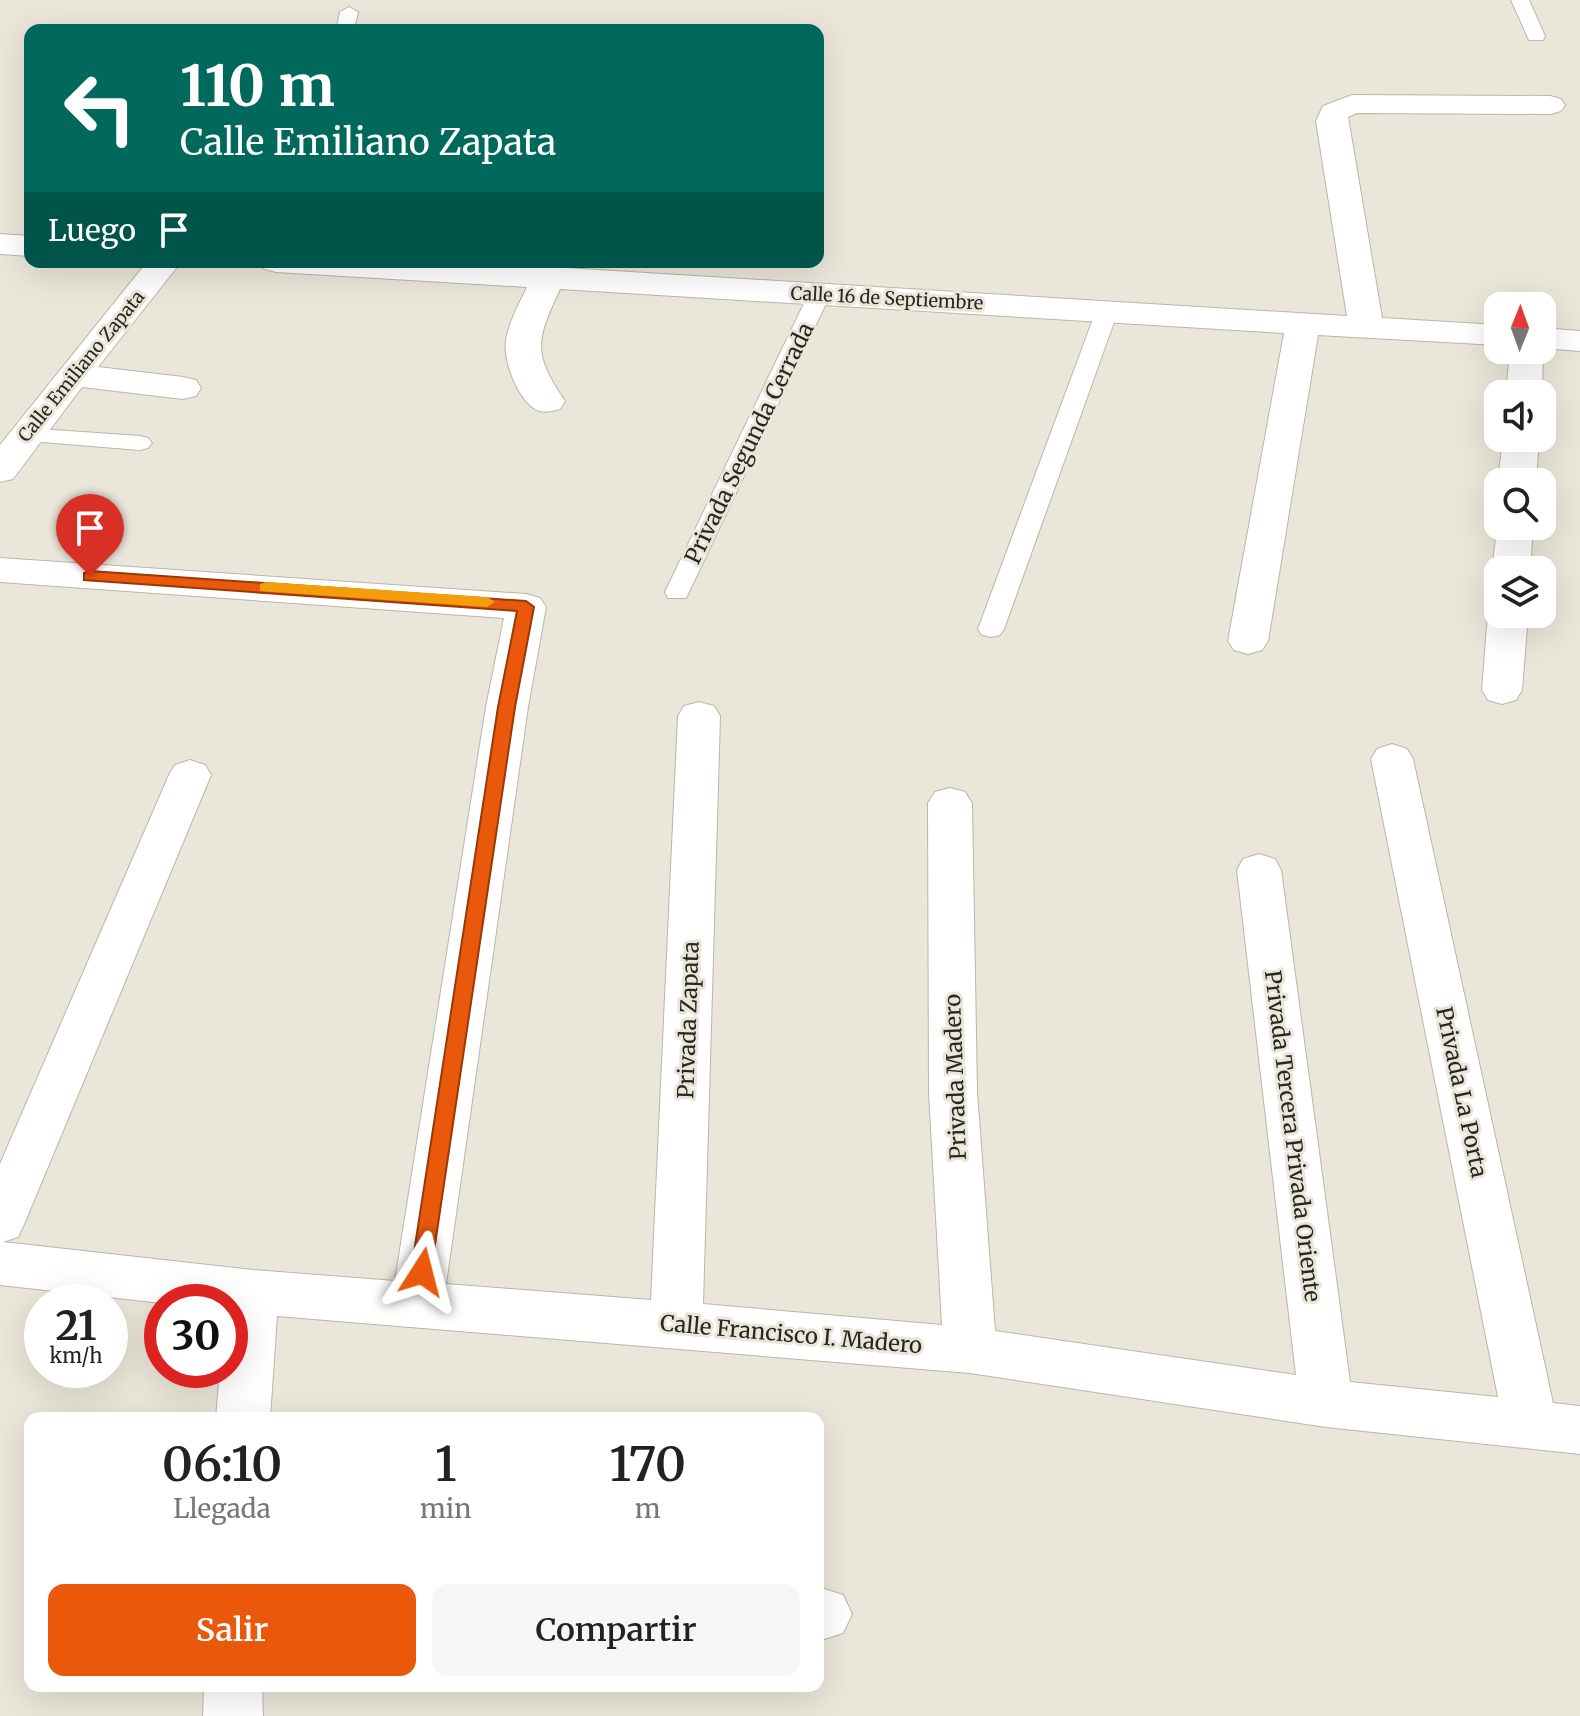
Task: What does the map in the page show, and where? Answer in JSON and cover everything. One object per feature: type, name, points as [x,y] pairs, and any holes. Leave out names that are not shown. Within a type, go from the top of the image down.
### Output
[{"type":"street","points":[[1366,326],[1331,121],[1334,112],[1352,104],[1550,105]]},
{"type":"street","points":[[0,244],[24,246]]},
{"type":"street","name":"Calle Emiliano Zapata","points":[[0,471],[25,435],[159,268]]},
{"type":"street","name":"Calle 16 de Septiembre","points":[[484,268],[549,270],[820,293],[1484,334]]},
{"type":"street","points":[[547,401],[528,380],[522,352],[525,329],[549,270]]},
{"type":"street","points":[[1248,641],[1303,323]]},
{"type":"street","points":[[1556,339],[1580,341]]},
{"type":"street","points":[[74,375],[183,388]]},
{"type":"street","points":[[0,570],[526,607],[507,707],[417,1303]]},
{"type":"street","points":[[1502,690],[1507,628]]},
{"type":"street","name":"Privada Zapata","points":[[676,1324],[699,716]]},
{"type":"street","name":"Privada La Porta","points":[[1392,759],[1556,1428]]},
{"type":"street","points":[[0,1222],[190,775]]},
{"type":"street","name":"Privada Madero","points":[[950,803],[953,1092],[970,1350]]},
{"type":"street","name":"Privada Tercera Privada Oriente","points":[[1259,870],[1326,1403]]},
{"type":"street","name":"Calle Francisco I. Madero","points":[[0,1263],[253,1292],[970,1350],[1326,1403],[1556,1428]]},
{"type":"street","points":[[243,1412],[253,1292]]},
{"type":"street","points":[[233,1692],[233,1716]]},
{"type":"lane","points":[[1520,0],[1536,36]]},
{"type":"lane","name":"Privada Segunda Cerrada","points":[[677,592],[820,293]]},
{"type":"lane","points":[[991,629],[1107,311]]},
{"type":"lane","points":[[25,435],[140,443]]},
{"type":"slow traffic","points":[[266,588],[487,602]]},
{"type":"route","points":[[90,576],[526,607],[507,707],[422,1272]]}]
